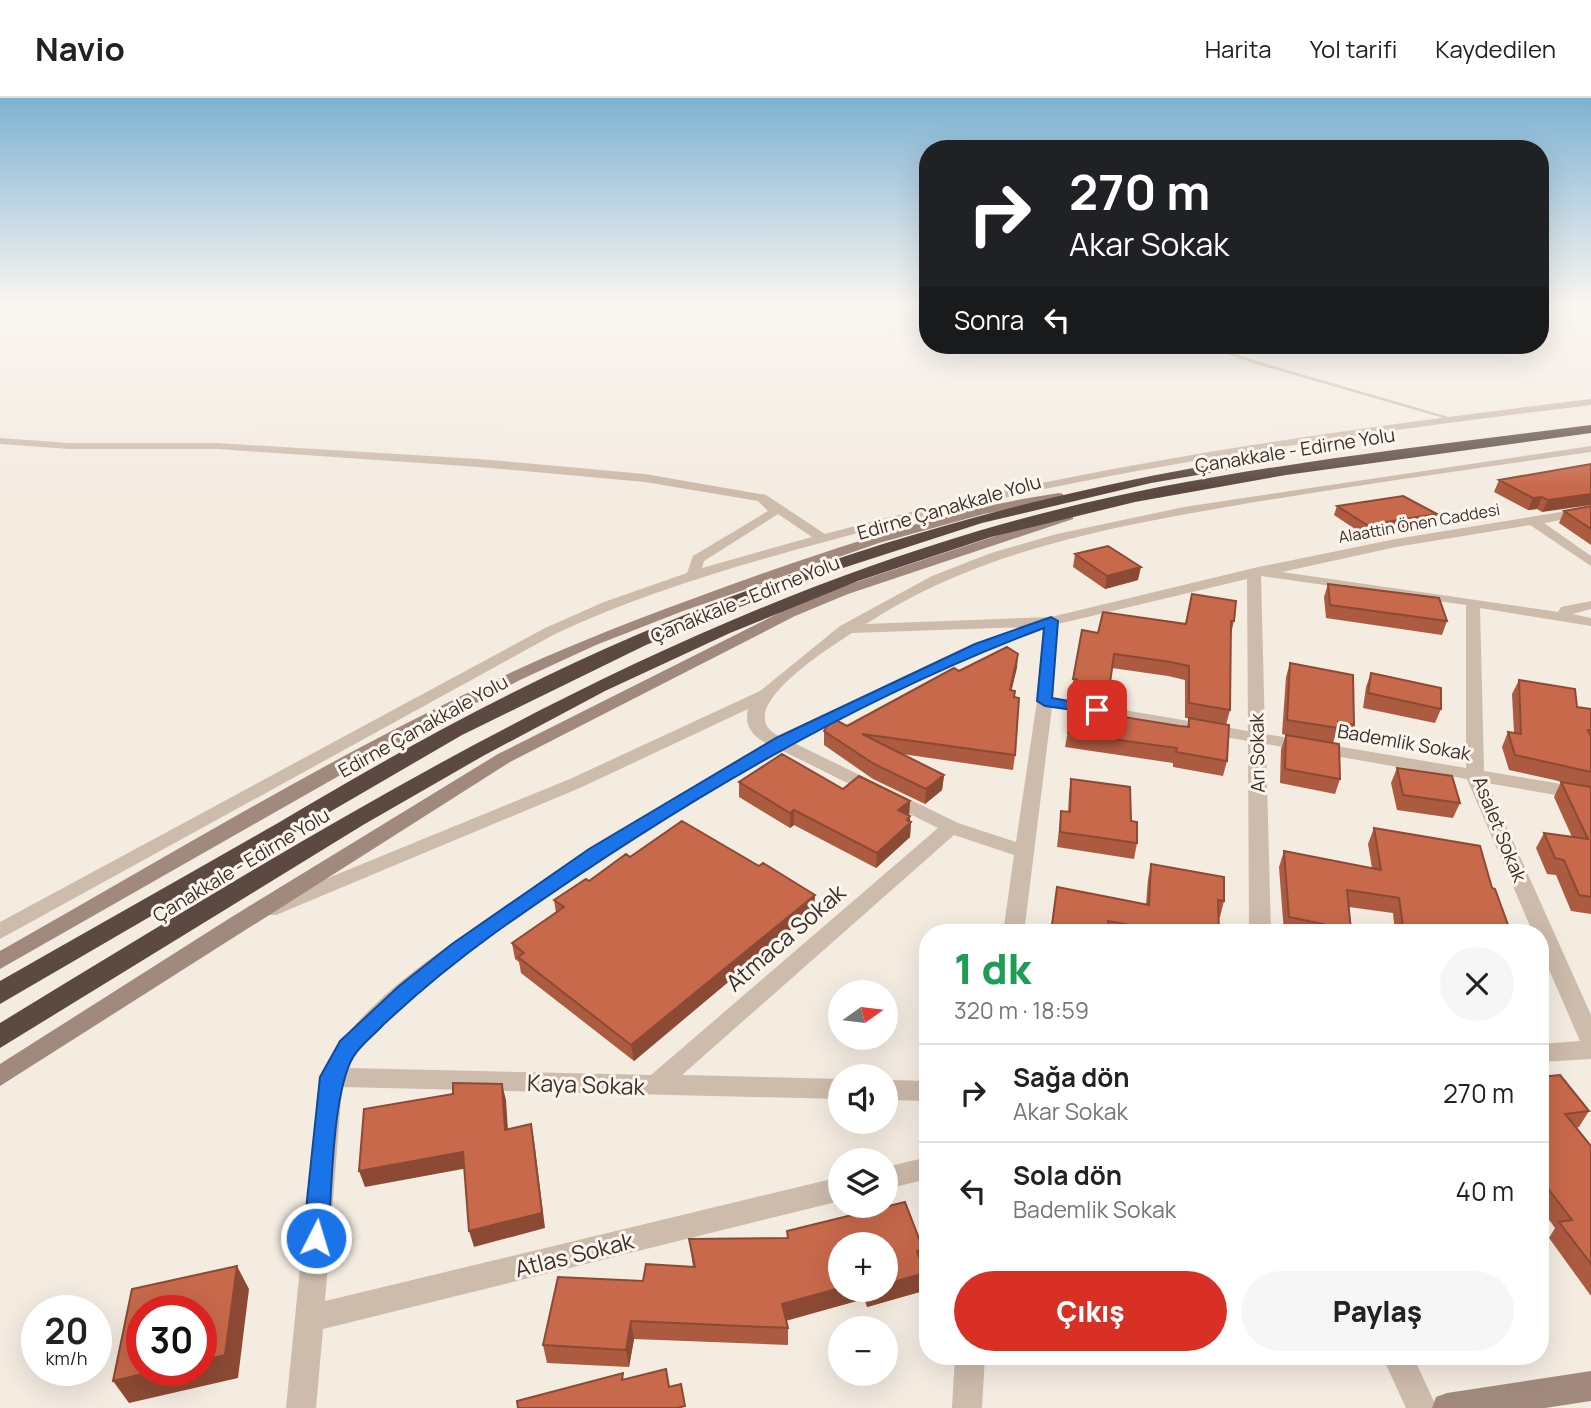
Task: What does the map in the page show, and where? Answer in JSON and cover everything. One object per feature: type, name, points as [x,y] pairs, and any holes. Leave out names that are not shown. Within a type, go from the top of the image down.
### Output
[{"type":"highway","name":"Edirne Çanakkale Yolu","points":[[0,994],[415,752],[556,678],[692,618],[823,568],[913,538],[1059,497],[1220,467],[1591,416]]},
{"type":"highway","name":"Çanakkale - Edirne Yolu","points":[[0,1037],[435,771],[624,673],[721,629],[854,577],[982,535],[1082,509],[1300,469],[1591,429]]},
{"type":"main road","points":[[0,961],[365,754],[591,642],[813,560],[995,506],[1059,497]]},
{"type":"main road","points":[[0,1076],[237,923],[504,758],[790,613],[843,591],[1082,509]]},
{"type":"main road","points":[[1447,1408],[1591,1385]]},
{"type":"street","points":[[0,931],[550,631],[623,599],[693,575],[944,506],[1140,465],[1591,402]]},
{"type":"street","points":[[0,441],[69,446],[217,446],[479,463],[645,478],[743,493],[769,501],[823,538]]},
{"type":"street","points":[[237,923],[563,788],[765,694],[842,629],[896,598],[954,570],[1081,531],[1262,497],[1591,449]]},
{"type":"street","points":[[693,575],[698,559],[771,515],[774,511],[769,501]]},
{"type":"street","name":"Alaattin Önen Caddesi","points":[[1051,621],[1254,572],[1396,543],[1591,511]]},
{"type":"street","points":[[1534,522],[1591,562]]},
{"type":"street","points":[[1254,572],[1473,602],[1591,622]]},
{"type":"street","name":"Arı Sokak","points":[[1254,572],[1260,924]]},
{"type":"street","name":"Asalet Sokak","points":[[1473,602],[1475,776],[1540,924]]},
{"type":"street","points":[[1564,617],[1566,610],[1591,605]]},
{"type":"street","points":[[842,629],[1051,621]]},
{"type":"street","points":[[1014,924],[1045,701],[1051,621]]},
{"type":"street","points":[[300,1408],[331,1077],[337,1062],[360,1033],[459,949],[595,854],[781,741],[980,647],[1051,621]]},
{"type":"street","points":[[765,694],[753,716],[755,727],[951,827],[1025,852]]},
{"type":"street","name":"Bademlik Sokak","points":[[1045,701],[1591,795]]},
{"type":"street","name":"Atmaca Sokak","points":[[654,1086],[951,827]]},
{"type":"street","name":"Asalet Sokak","points":[[1549,945],[1591,1041]]},
{"type":"street","points":[[1549,1052],[1591,1050]]},
{"type":"street","name":"Kaya Sokak","points":[[331,1077],[828,1089]]},
{"type":"street","points":[[898,1090],[919,1091]]},
{"type":"street","points":[[898,1175],[919,1170]]},
{"type":"street","name":"Atlas Sokak","points":[[308,1319],[828,1192]]},
{"type":"street","points":[[967,1408],[969,1365]]},
{"type":"street","points":[[1401,1365],[1422,1408]]},
{"type":"lane","points":[[1267,366],[1456,420]]},
{"type":"building","points":[[1591,464],[1591,494],[1548,500],[1542,497],[1533,498],[1499,480]]},
{"type":"building","points":[[1403,496],[1437,514],[1367,525],[1337,506]]},
{"type":"building","points":[[1591,506],[1591,529],[1564,511]]},
{"type":"building","points":[[1108,546],[1141,567],[1107,576],[1075,554]]},
{"type":"building","points":[[1328,584],[1439,598],[1447,621],[1330,605]]},
{"type":"building","points":[[1192,594],[1236,601],[1234,621],[1231,621],[1230,710],[1189,703],[1189,666],[1171,662],[1114,654],[1109,690],[1076,685],[1077,679],[1073,679],[1082,630],[1098,633],[1103,612],[1186,624]]},
{"type":"building","points":[[1007,647],[1018,654],[1010,690],[1015,691],[1014,697],[1019,698],[1015,755],[862,734],[944,775],[926,789],[874,764],[824,731],[832,718],[847,726],[954,668],[959,671]]},
{"type":"building","points":[[1290,663],[1353,675],[1354,725],[1338,722],[1338,728],[1287,720]]},
{"type":"building","points":[[1371,673],[1441,688],[1441,709],[1368,693]]},
{"type":"building","points":[[1519,680],[1575,689],[1577,707],[1591,709],[1591,730],[1588,730],[1591,737],[1591,772],[1515,755],[1508,732],[1521,734]]},
{"type":"building","points":[[1074,699],[1106,704],[1105,714],[1189,727],[1189,718],[1229,725],[1227,761],[1176,752],[1177,748],[1068,733]]},
{"type":"building","points":[[1286,735],[1339,744],[1340,779],[1285,769]]},
{"type":"building","points":[[782,754],[843,789],[859,776],[910,801],[898,810],[910,816],[907,820],[911,822],[877,853],[794,810],[790,813],[739,782]]},
{"type":"building","points":[[1397,768],[1452,776],[1460,803],[1403,795]]},
{"type":"building","points":[[1071,779],[1130,787],[1131,821],[1137,822],[1137,843],[1060,832],[1061,811],[1070,812]]},
{"type":"building","points":[[1561,782],[1591,787],[1591,897],[1579,895],[1564,860],[1555,858],[1544,833],[1588,839]]},
{"type":"building","points":[[682,821],[759,866],[763,863],[815,895],[631,1045],[518,957],[524,953],[512,943],[564,907],[554,900],[586,879],[589,881],[626,854],[630,857]]},
{"type":"building","points":[[1374,828],[1480,846],[1492,888],[1495,889],[1508,924],[1403,924],[1399,898],[1347,890],[1350,924],[1322,924],[1289,917],[1284,851],[1381,870]]},
{"type":"building","points":[[1151,864],[1224,877],[1224,901],[1218,900],[1219,924],[1125,924],[1108,921],[1108,924],[1052,924],[1057,887],[1149,905]]},
{"type":"building","points":[[1560,1075],[1589,1111],[1565,1114],[1591,1146],[1591,1264],[1559,1222],[1572,1220],[1549,1190],[1549,1076]]},
{"type":"building","points":[[453,1083],[502,1084],[505,1130],[531,1124],[542,1213],[469,1231],[463,1152],[359,1171],[364,1109],[453,1094]]},
{"type":"building","points":[[905,1202],[919,1239],[919,1275],[898,1281],[898,1232],[828,1232],[828,1291],[782,1304],[788,1328],[631,1321],[626,1350],[543,1345],[558,1277],[643,1281],[646,1264],[695,1267],[689,1239],[788,1238],[787,1231],[840,1218],[898,1218],[898,1204]]},
{"type":"building","points":[[237,1266],[225,1355],[217,1357],[217,1295],[131,1295],[132,1289]]},
{"type":"building","points":[[126,1318],[126,1378],[113,1381]]},
{"type":"building","points":[[666,1369],[669,1387],[681,1384],[685,1406],[518,1408],[517,1401],[623,1373],[622,1380]]},
{"type":"route","points":[[316,1238],[331,1077],[337,1062],[374,1020],[406,991],[459,949],[595,854],[781,741],[980,647],[1051,621],[1045,701],[1097,710]]}]
